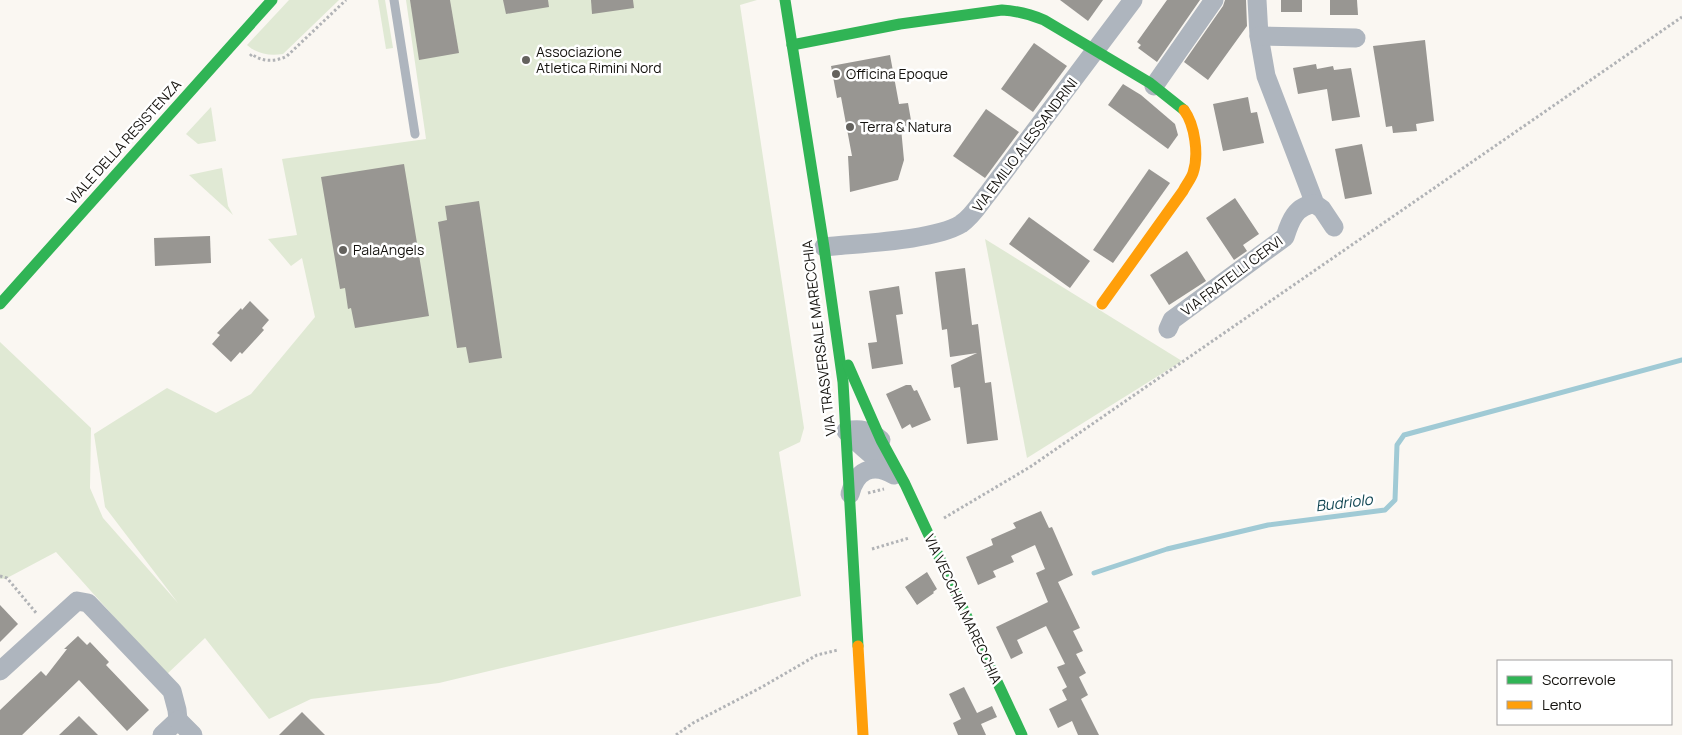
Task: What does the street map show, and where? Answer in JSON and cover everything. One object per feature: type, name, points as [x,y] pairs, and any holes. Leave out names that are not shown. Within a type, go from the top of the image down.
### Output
[{"type":"street","name":"VIALE DELLA RESISTENZA","points":[[0,304],[272,0]]},
{"type":"street","name":"VIA TRASVERSALE MARECCHIA","points":[[784,0],[824,247],[837,337],[846,431],[857,494],[863,735]]},
{"type":"street","name":"VIA EMILIO ALESSANDRINI","points":[[824,247],[915,237],[949,229],[960,224],[972,214],[1097,51],[1133,0]]},
{"type":"street","points":[[1154,86],[1214,0]]},
{"type":"street","points":[[1257,0],[1259,36],[1266,76],[1314,204],[1322,209],[1334,227]]},
{"type":"street","points":[[792,45],[900,24],[1002,10],[1016,11],[1033,15],[1097,51],[1154,86],[1183,109],[1189,117],[1194,134],[1193,173],[1183,191],[1102,304]]},
{"type":"street","points":[[1259,36],[1356,38]]},
{"type":"street","name":"VIA FRATELLI CERVI","points":[[1168,329],[1172,320],[1286,237],[1292,219],[1300,208],[1307,204],[1314,204]]},
{"type":"street","name":"VIA VECCHIA MARECCHIA","points":[[837,337],[881,440],[895,481],[1022,735]]},
{"type":"street","points":[[846,431],[857,428],[873,433],[881,440]]},
{"type":"street","name":"VIA VECCHIA MARECCHIA","points":[[846,431],[857,443],[878,460],[895,481]]},
{"type":"street","points":[[857,494],[853,482],[869,470],[878,468],[895,481]]},
{"type":"street","points":[[0,671],[77,601],[88,603],[172,691],[178,715],[193,735]]},
{"type":"street","points":[[162,735],[178,715]]},
{"type":"lane","points":[[394,0],[415,134]]},
{"type":"path","points":[[245,62],[252,54],[257,58],[270,60],[281,59],[287,56],[346,0]]},
{"type":"path","points":[[939,521],[1030,467],[1682,17]]},
{"type":"path","points":[[857,494],[895,481]]},
{"type":"path","points":[[869,550],[917,536]]},
{"type":"path","points":[[0,576],[6,578],[48,627]]},
{"type":"path","points":[[676,735],[693,723],[762,687],[816,654],[844,649]]},
{"type":"green space","points":[[289,0],[339,0],[283,54],[263,54],[247,45]]},
{"type":"green space","points":[[378,0],[385,0],[393,48],[386,49]]},
{"type":"green space","points":[[406,0],[757,0],[740,5],[804,428],[800,442],[779,452],[801,596],[439,683],[311,699],[269,719],[205,638],[166,675],[56,552],[7,578],[0,579],[0,342],[91,428],[90,488],[103,518],[178,603],[105,507],[94,434],[167,388],[216,413],[251,394],[315,317],[302,258],[291,266],[268,239],[297,235],[282,159],[426,139]]},
{"type":"green space","points":[[211,107],[216,141],[198,144],[186,134]]},
{"type":"green space","points":[[222,168],[228,206],[233,215],[189,175]]},
{"type":"green space","points":[[985,239],[1182,361],[1027,458]]},
{"type":"building","points":[[410,0],[450,0],[459,53],[419,60]]},
{"type":"building","points":[[503,0],[548,0],[549,7],[506,14]]},
{"type":"building","points":[[591,0],[633,0],[634,8],[592,14]]},
{"type":"building","points":[[1060,0],[1103,0],[1088,21]]},
{"type":"building","points":[[1167,0],[1200,0],[1157,62],[1138,48],[1141,45],[1137,42]]},
{"type":"building","points":[[1225,0],[1246,0],[1247,26],[1208,80],[1184,62],[1223,6]]},
{"type":"building","points":[[1281,0],[1302,0],[1302,12],[1281,12]]},
{"type":"building","points":[[1330,0],[1357,0],[1358,15],[1330,15]]},
{"type":"building","points":[[1425,40],[1434,121],[1416,124],[1417,131],[1393,133],[1392,126],[1386,127],[1373,46]]},
{"type":"building","points":[[1034,43],[1067,66],[1033,112],[1001,89]]},
{"type":"building","points":[[890,55],[899,104],[908,103],[912,126],[901,128],[904,160],[898,180],[850,192],[848,156],[852,156],[841,97],[837,98],[831,66]]},
{"type":"building","points":[[1316,64],[1317,69],[1333,66],[1334,70],[1351,68],[1360,117],[1332,121],[1327,89],[1298,94],[1293,68]]},
{"type":"building","points":[[1123,84],[1141,95],[1175,124],[1178,135],[1168,149],[1108,105]]},
{"type":"building","points":[[1248,97],[1251,113],[1257,112],[1264,143],[1223,151],[1213,104]]},
{"type":"building","points":[[986,109],[1019,132],[985,178],[953,156]]},
{"type":"building","points":[[1362,144],[1372,194],[1345,199],[1335,149]]},
{"type":"building","points":[[404,164],[429,316],[355,328],[351,308],[348,309],[345,288],[340,289],[321,177]]},
{"type":"building","points":[[1149,169],[1170,183],[1113,263],[1093,250]]},
{"type":"building","points":[[1235,198],[1259,234],[1243,245],[1247,251],[1234,260],[1206,218]]},
{"type":"building","points":[[479,201],[502,358],[469,363],[466,347],[457,348],[438,222],[447,220],[445,206]]},
{"type":"building","points":[[1029,217],[1090,261],[1070,288],[1009,244]]},
{"type":"building","points":[[210,236],[211,263],[155,266],[154,238]]},
{"type":"building","points":[[1187,251],[1206,281],[1169,305],[1150,275]]},
{"type":"building","points":[[965,268],[972,325],[978,324],[985,383],[991,382],[998,440],[967,444],[960,387],[954,388],[951,365],[977,353],[950,357],[947,329],[942,330],[935,272]]},
{"type":"building","points":[[899,286],[903,314],[896,315],[903,364],[872,369],[868,343],[877,342],[869,291]]},
{"type":"building","points":[[250,301],[269,320],[262,328],[264,330],[242,354],[240,352],[231,362],[212,344],[220,335],[217,333]]},
{"type":"building","points":[[906,385],[911,385],[914,391],[917,390],[931,420],[912,428],[910,424],[902,429],[886,394]]},
{"type":"building","points":[[1041,511],[1049,528],[1052,527],[1073,575],[1058,582],[1080,628],[1073,631],[1083,651],[1076,654],[1086,673],[1079,677],[1088,695],[1081,699],[1099,735],[1078,735],[1072,721],[1058,728],[1049,709],[1067,700],[1062,690],[1067,687],[1057,667],[1065,664],[1046,626],[1017,640],[1023,653],[1011,659],[996,627],[1048,602],[1036,573],[1045,569],[1035,545],[1011,556],[1014,562],[993,571],[996,577],[978,585],[966,557],[993,545],[991,539],[1016,528],[1013,523]]},
{"type":"building","points":[[927,572],[937,589],[917,605],[905,587]]},
{"type":"building","points":[[0,605],[18,624],[0,642]]},
{"type":"building","points":[[78,636],[87,645],[90,642],[109,662],[106,665],[149,710],[127,731],[79,680],[22,735],[0,735],[0,710],[41,671],[46,676],[67,649],[64,649]]},
{"type":"building","points":[[964,687],[977,713],[992,706],[997,717],[981,724],[986,735],[958,735],[953,723],[961,719],[949,694]]},
{"type":"building","points":[[302,712],[325,735],[279,735]]},
{"type":"building","points":[[79,716],[98,735],[59,735]]},
{"type":"waterway","name":"Budriolo","points":[[1094,573],[1167,549],[1268,525],[1385,510],[1395,500],[1397,445],[1404,435],[1682,360]]},
{"type":"traffic: fast","points":[[0,304],[272,0]]},
{"type":"traffic: fast","points":[[785,0],[843,382],[858,646]]},
{"type":"traffic: fast","points":[[792,45],[900,24],[1002,10],[1013,11],[1029,14],[1044,20],[1150,83],[1184,110]]},
{"type":"traffic: fast","points":[[848,365],[881,440],[905,484],[1022,735]]},
{"type":"traffic: slow","points":[[1102,304],[1183,191],[1192,175],[1196,158],[1195,140],[1191,124],[1184,110]]},
{"type":"traffic: slow","points":[[858,646],[863,735]]},
{"type":"place","name":"Associazione Atletica Rimini Nord","points":[[526,60]]},
{"type":"place","name":"Officina Epoque","points":[[836,74]]},
{"type":"place","name":"Terra & Natura","points":[[850,127]]},
{"type":"place","name":"PalaAngels","points":[[343,250]]}]
